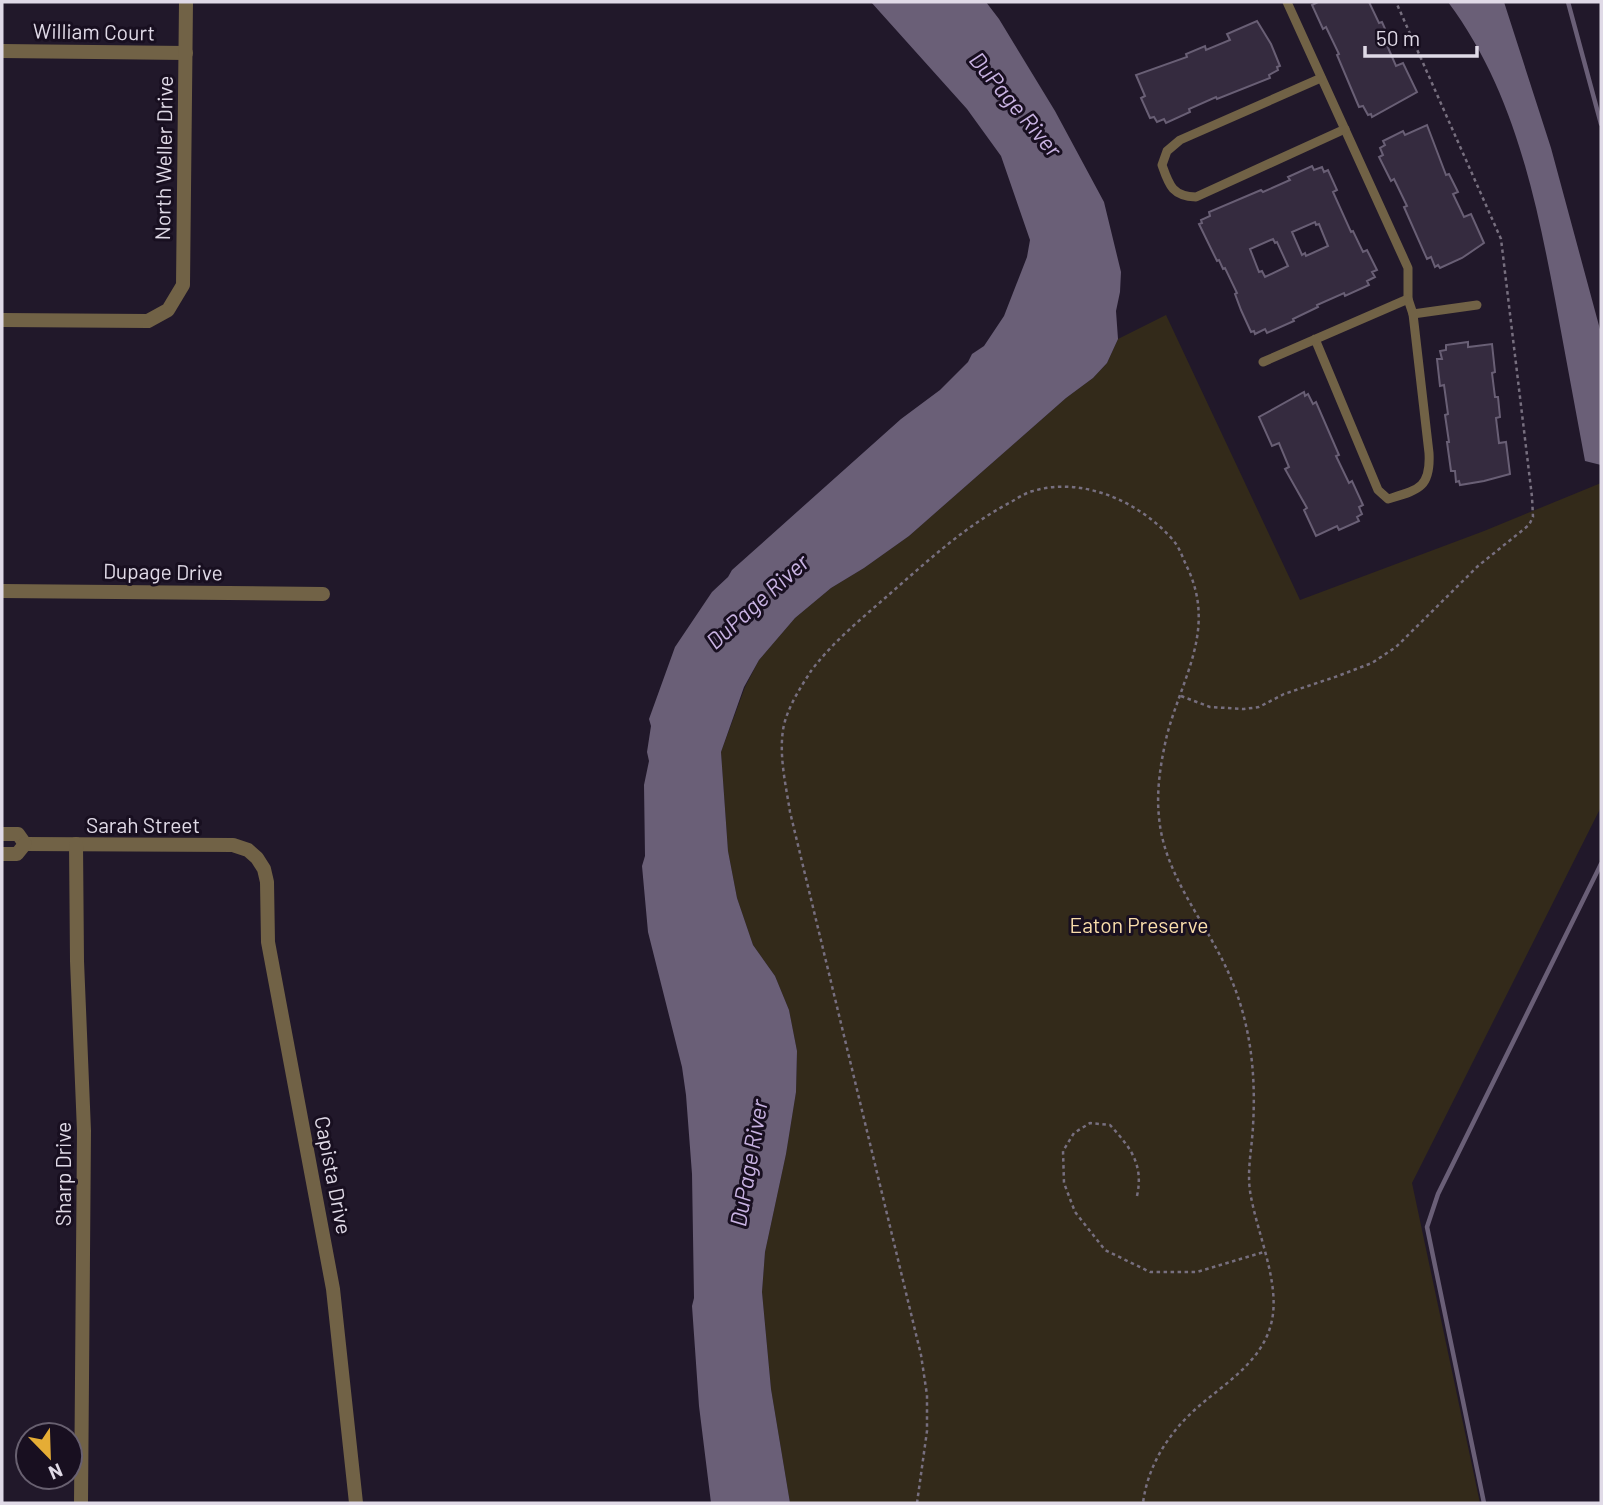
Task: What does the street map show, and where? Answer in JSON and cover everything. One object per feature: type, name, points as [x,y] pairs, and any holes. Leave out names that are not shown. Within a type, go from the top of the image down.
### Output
[{"type":"street","name":"North Weller Drive","points":[[2,320],[148,321],[168,310],[183,285],[186,2]]},
{"type":"street","name":"William Court","points":[[2,51],[186,53]]},
{"type":"street","name":"Dupage Drive","points":[[2,590],[323,594]]},
{"type":"street","name":"Sarah Street","points":[[2,834],[18,834],[25,844]]},
{"type":"street","name":"Sarah Street","points":[[25,844],[233,845],[248,850],[257,858]]},
{"type":"street","name":"Sarah Street","points":[[2,854],[17,854],[25,844]]},
{"type":"street","name":"Sharp Drive","points":[[76,844],[84,1131],[81,1503]]},
{"type":"street","name":"Capista Drive","points":[[257,858],[264,869],[267,882],[268,942],[333,1289],[356,1503]]},
{"type":"lane","points":[[1287,2],[1408,268],[1408,299],[1413,314],[1430,471],[1425,484],[1413,492],[1388,499],[1378,491],[1315,339]]},
{"type":"lane","points":[[1321,78],[1180,140],[1167,151],[1162,165],[1169,185],[1182,196],[1196,197],[1345,130]]},
{"type":"lane","points":[[1263,362],[1408,299]]},
{"type":"lane","points":[[1413,314],[1477,305]]},
{"type":"path","points":[[917,1503],[927,1431],[927,1395],[921,1356],[790,812],[783,773],[783,730],[792,703],[812,671],[843,635],[953,540],[985,516],[1031,491],[1063,486],[1104,493],[1144,512],[1176,542],[1194,582],[1199,623],[1192,667],[1168,733],[1159,779],[1159,819],[1168,858],[1231,976],[1243,1010],[1252,1050],[1255,1091],[1249,1159],[1250,1190],[1273,1289],[1272,1321],[1261,1347],[1242,1372],[1174,1430],[1158,1455],[1144,1492],[1143,1503]]},
{"type":"path","points":[[1137,1196],[1140,1185],[1137,1164],[1130,1147],[1110,1125],[1090,1123],[1074,1133],[1063,1151],[1064,1183],[1075,1212],[1105,1250],[1150,1272],[1198,1272],[1264,1252]]},
{"type":"green space","name":"Eaton Preserve","points":[[1166,315],[1300,600],[1484,531],[1601,483],[1601,807],[1412,1183],[1480,1503],[790,1503],[771,1389],[762,1292],[765,1252],[796,1092],[797,1051],[789,1010],[775,976],[753,945],[737,898],[728,851],[721,752],[745,687],[759,660],[795,618],[831,588],[909,536],[1066,398],[1093,378],[1107,363],[1118,339]]},
{"type":"water","name":"DuPage River","points":[[871,2],[986,2],[999,19],[1055,111],[1104,202],[1121,272],[1116,311],[1118,339],[1107,363],[1093,378],[1066,398],[909,536],[831,588],[795,618],[759,660],[744,687],[721,752],[728,851],[737,898],[753,945],[775,976],[789,1010],[797,1051],[796,1092],[765,1252],[762,1292],[771,1389],[790,1503],[711,1503],[699,1406],[692,1306],[692,1174],[686,1095],[682,1067],[648,932],[642,866],[645,856],[644,785],[649,761],[649,719],[675,647],[712,592],[732,570],[901,419],[940,390],[968,362],[972,354],[984,346],[1004,316],[1027,257],[1030,240],[1001,156],[967,109]]},
{"type":"water","points":[[1448,2],[1504,2],[1551,148],[1601,333],[1601,465],[1585,461],[1539,221],[1518,144],[1489,70]]},
{"type":"building","points":[[1318,2],[1369,2],[1390,40],[1386,43],[1396,66],[1403,63],[1417,92],[1372,117],[1363,106],[1359,107],[1337,55],[1339,54],[1312,5]]},
{"type":"building","points":[[1257,21],[1280,66],[1269,75],[1270,78],[1217,99],[1216,97],[1166,123],[1164,119],[1157,122],[1154,117],[1150,118],[1141,98],[1145,96],[1136,75],[1187,57],[1186,54],[1205,46],[1206,50],[1230,40],[1227,34]]},
{"type":"building","points":[[1427,125],[1446,175],[1449,174],[1458,192],[1453,194],[1464,217],[1471,214],[1484,243],[1462,258],[1440,268],[1438,265],[1435,267],[1431,257],[1427,259],[1404,207],[1407,206],[1394,179],[1391,181],[1379,157],[1383,155],[1380,148],[1385,145],[1383,141],[1403,131],[1405,135]]},
{"type":"building","points":[[1312,166],[1314,170],[1322,167],[1324,172],[1328,170],[1337,190],[1333,192],[1351,232],[1353,231],[1363,252],[1367,250],[1377,270],[1372,272],[1375,277],[1367,281],[1369,285],[1317,305],[1318,307],[1293,319],[1294,321],[1267,333],[1265,329],[1255,334],[1254,331],[1251,332],[1241,310],[1235,294],[1237,293],[1225,268],[1217,261],[1199,224],[1210,216],[1209,212],[1290,180],[1288,177]],"holes":[[[1315,222],[1316,225],[1319,224],[1328,246],[1306,256],[1305,253],[1302,255],[1292,232]],[[1273,239],[1288,266],[1265,277],[1262,271],[1259,272],[1250,249]]]},
{"type":"building","points":[[1468,342],[1468,347],[1492,344],[1495,372],[1492,373],[1500,417],[1496,418],[1499,443],[1506,442],[1510,474],[1460,485],[1459,481],[1456,482],[1455,471],[1451,471],[1445,415],[1448,414],[1444,385],[1440,386],[1437,359],[1442,359],[1440,351],[1446,350],[1446,345]]},
{"type":"building","points":[[1304,392],[1313,404],[1316,402],[1339,455],[1336,456],[1363,505],[1359,507],[1362,514],[1357,517],[1359,521],[1339,530],[1337,526],[1316,536],[1304,510],[1307,508],[1285,469],[1289,467],[1279,443],[1272,446],[1259,417]]},
{"type":"waterway","points":[[1568,2],[1601,124]]},
{"type":"waterway","points":[[1484,1503],[1427,1227],[1438,1194],[1601,864]]}]
